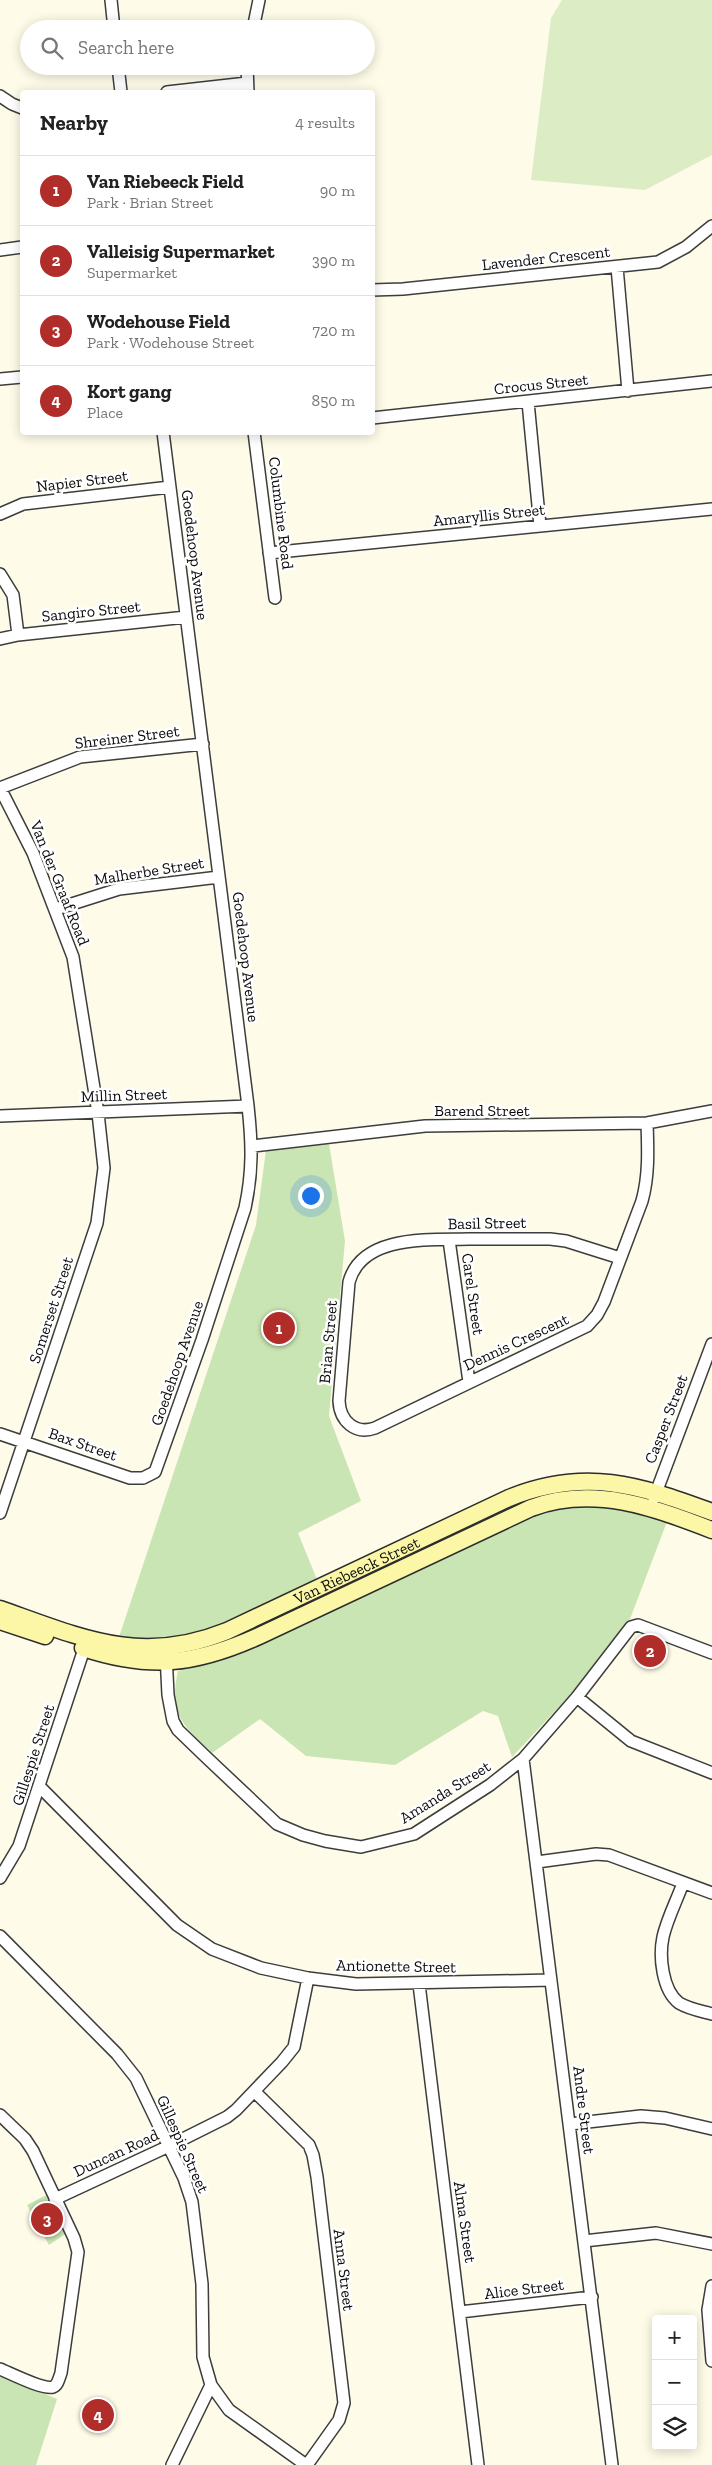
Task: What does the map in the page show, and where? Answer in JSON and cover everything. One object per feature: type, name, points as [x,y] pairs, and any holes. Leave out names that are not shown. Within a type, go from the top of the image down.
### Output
[{"type":"street","points":[[111,0],[113,20]]},
{"type":"street","points":[[256,20],[259,0]]},
{"type":"street","points":[[119,75],[121,90]]},
{"type":"street","points":[[207,90],[247,88],[247,75]]},
{"type":"street","points":[[0,96],[20,107]]},
{"type":"street","name":"Lavender Crescent","points":[[375,290],[658,262],[668,258],[712,226]]},
{"type":"street","points":[[0,250],[20,247]]},
{"type":"street","points":[[617,267],[628,391]]},
{"type":"street","points":[[0,380],[20,377]]},
{"type":"street","name":"Crocus Street","points":[[375,418],[712,381]]},
{"type":"street","points":[[528,402],[540,526]]},
{"type":"street","name":"Goedehoop Avenue","points":[[155,1472],[202,1340],[245,1208],[253,1146],[163,435]]},
{"type":"street","name":"Columbine Road","points":[[254,435],[275,598]]},
{"type":"street","name":"Napier Street","points":[[0,514],[23,504],[170,487]]},
{"type":"street","name":"Amaryllis Street","points":[[269,553],[712,509]]},
{"type":"street","points":[[0,574],[13,595],[18,635]]},
{"type":"street","name":"Sangiro Street","points":[[0,639],[18,635],[186,617]]},
{"type":"street","name":"Shreiner Street","points":[[0,788],[80,757],[203,744]]},
{"type":"street","name":"Van der Graaf Road","points":[[0,788],[23,830],[56,909],[73,957],[98,1113]]},
{"type":"street","name":"Malherbe Street","points":[[56,909],[119,889],[219,876]]},
{"type":"street","name":"Millin Street","points":[[0,1116],[248,1106]]},
{"type":"street","name":"Barend Street","points":[[253,1146],[425,1126],[648,1123],[712,1111]]},
{"type":"street","name":"Somerset Street","points":[[0,1513],[97,1222],[104,1168],[98,1113]]},
{"type":"street","name":"Dennis Crescent","points":[[346,1422],[357,1429],[368,1430],[587,1326],[602,1308],[646,1184],[648,1123]]},
{"type":"street","name":"Carel Street","points":[[449,1240],[469,1382]]},
{"type":"street","name":"Basil Street","points":[[357,1264],[372,1253],[404,1241],[559,1240],[620,1258]]},
{"type":"street","name":"Brian Street","points":[[346,1422],[340,1412],[339,1402],[349,1282],[357,1264]]},
{"type":"street","name":"Casper Street","points":[[653,1499],[712,1344]]},
{"type":"street","name":"Bax Street","points":[[0,1434],[130,1478],[143,1478],[155,1472]]},
{"type":"street","name":"Van Riebeeck Street","points":[[0,1621],[86,1644],[199,1658],[236,1646],[537,1506],[564,1500],[590,1498],[619,1500],[653,1499],[712,1512]]},
{"type":"street","name":"Van Riebeeck Street","points":[[653,1499],[712,1530]]},
{"type":"street","name":"Van Riebeeck Street","points":[[0,1609],[86,1644]]},
{"type":"street","name":"Amanda Street","points":[[166,1655],[170,1704],[173,1721],[178,1730],[277,1824],[325,1841],[361,1847],[414,1834],[490,1785],[523,1759],[577,1697],[628,1629],[638,1625],[712,1653]]},
{"type":"street","name":"Gillespie Street","points":[[0,1878],[19,1846],[86,1644]]},
{"type":"street","points":[[577,1697],[631,1741],[712,1773]]},
{"type":"street","name":"Andre Street","points":[[523,1759],[612,2465]]},
{"type":"street","name":"Antionette Street","points":[[40,1787],[188,1934],[212,1949],[261,1968],[308,1978],[356,1984],[551,1980]]},
{"type":"street","points":[[537,1862],[602,1854],[712,1893]]},
{"type":"street","points":[[684,1883],[663,1936],[665,1976],[673,1998],[680,2003],[712,2014]]},
{"type":"street","name":"Gillespie Street","points":[[0,1936],[126,2063],[136,2078],[187,2185],[194,2210],[202,2284],[203,2357],[211,2385],[229,2410],[307,2465]]},
{"type":"street","name":"Duncan Road","points":[[55,2199],[228,2117],[255,2092],[294,2047],[308,1978]]},
{"type":"street","name":"Alma Street","points":[[419,1984],[478,2465]]},
{"type":"street","name":"Anna Street","points":[[255,2092],[309,2146],[313,2155],[317,2176],[344,2403],[339,2420],[307,2465]]},
{"type":"street","points":[[0,2115],[25,2139],[33,2151],[78,2252],[61,2373],[56,2384],[48,2387],[0,2369]]},
{"type":"street","points":[[570,2124],[641,2116],[664,2118],[712,2129]]},
{"type":"street","points":[[584,2241],[641,2233],[662,2233],[712,2244]]},
{"type":"street","points":[[712,2286],[708,2317],[712,2361]]},
{"type":"street","name":"Alice Street","points":[[460,2312],[592,2297]]},
{"type":"street","points":[[172,2465],[211,2385]]},
{"type":"green space","points":[[562,0],[712,0],[712,155],[645,190],[531,180],[551,18]]},
{"type":"green space","points":[[329,1144],[345,1241],[329,1416],[361,1501],[298,1533],[318,1582],[204,1634],[165,1641],[119,1637],[256,1225],[266,1150]]},
{"type":"green space","points":[[602,1505],[668,1519],[630,1619],[572,1693],[512,1757],[498,1716],[483,1711],[395,1765],[306,1756],[260,1719],[212,1753],[193,1735],[180,1718],[175,1698],[178,1671],[221,1661],[541,1510]]},
{"type":"green space","points":[[48,2194],[67,2233],[49,2245],[27,2205]]},
{"type":"green space","points":[[0,2375],[57,2399],[36,2465],[0,2465]]},
{"type":"place","name":"Van Riebeeck Field","points":[[279,1328]]},
{"type":"place","name":"Valleisig Supermarket","points":[[650,1651]]},
{"type":"place","name":"Wodehouse Field","points":[[47,2219]]},
{"type":"place","name":"Kort gang","points":[[98,2415]]}]
